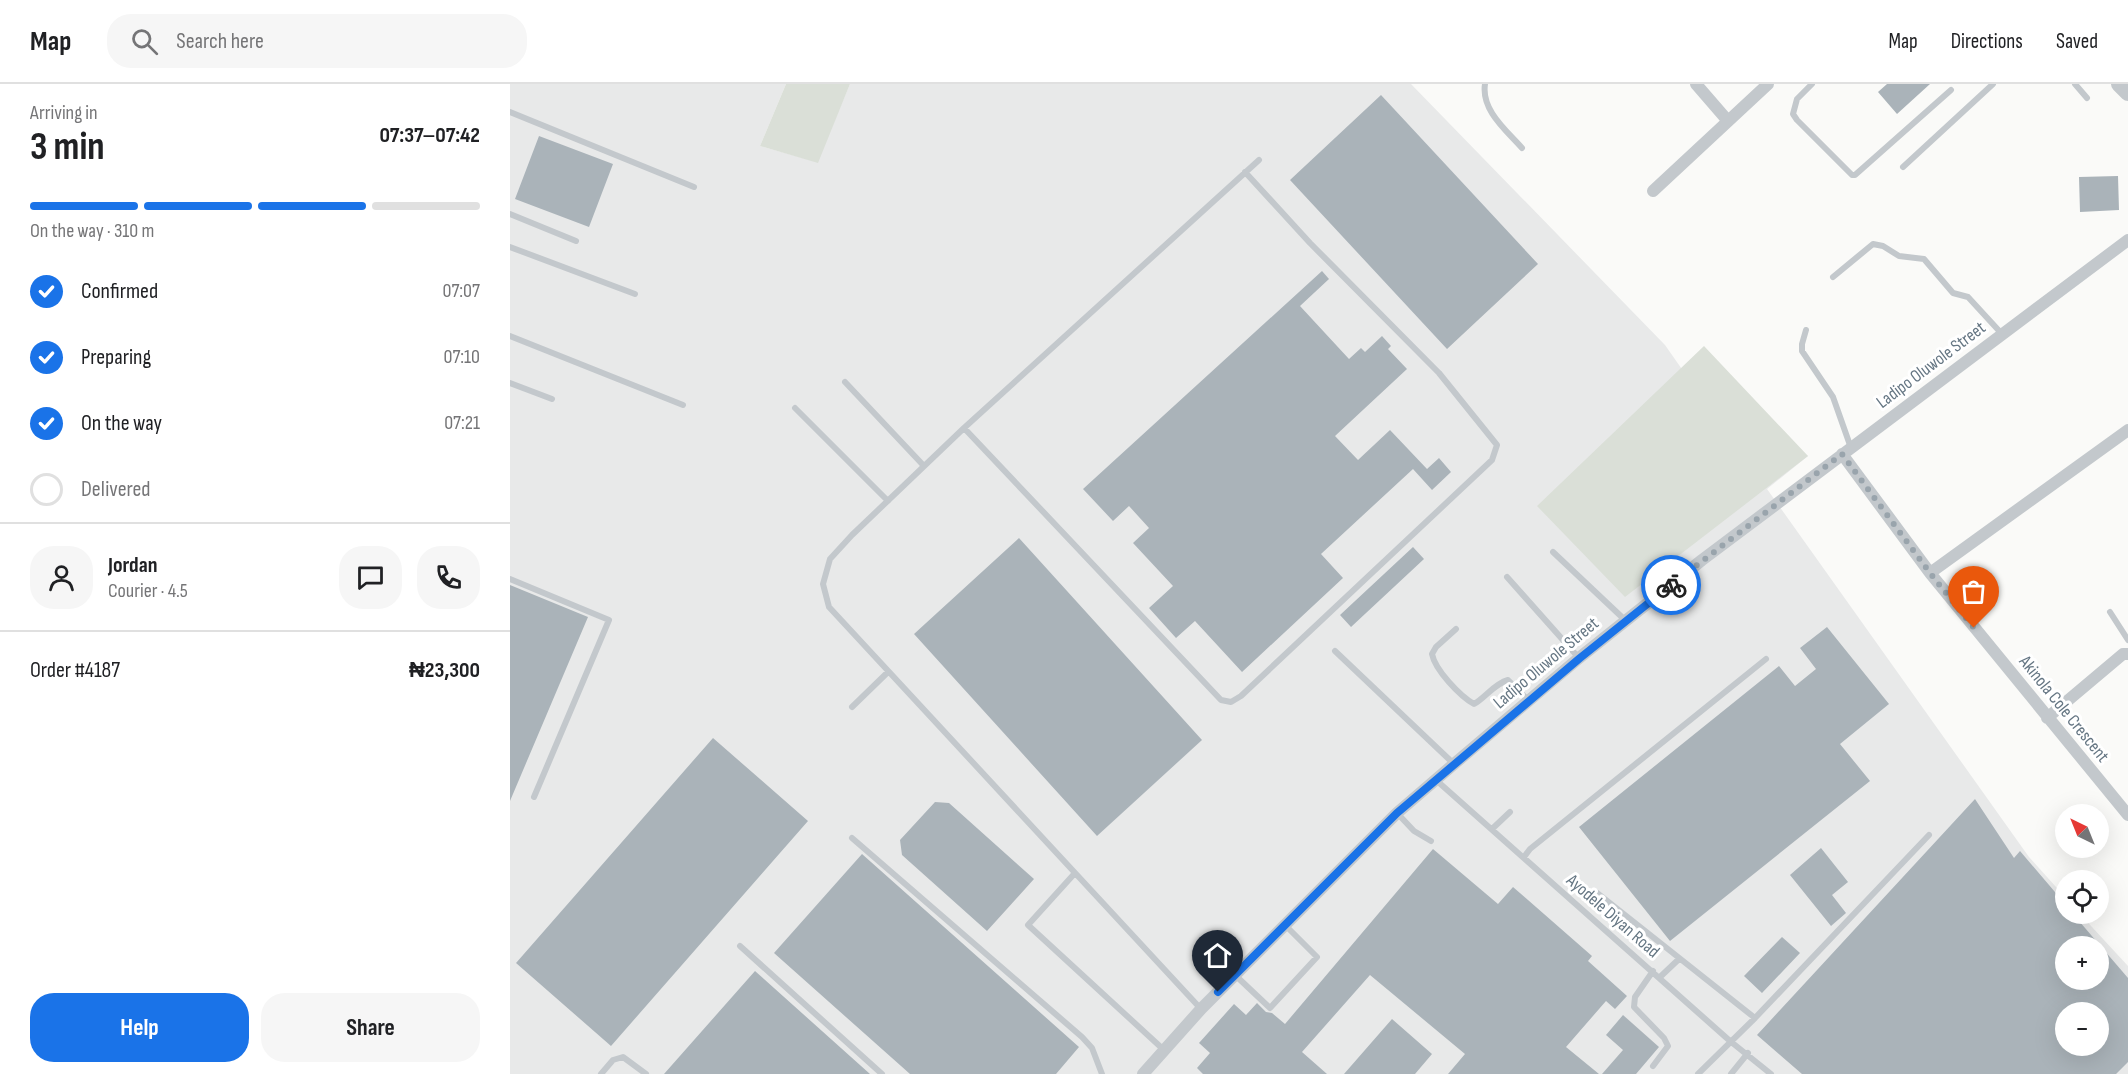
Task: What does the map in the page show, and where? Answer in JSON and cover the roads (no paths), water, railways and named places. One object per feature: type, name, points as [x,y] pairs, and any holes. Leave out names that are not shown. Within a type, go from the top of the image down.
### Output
[{"type":"street","points":[[1695,84],[1728,121]]},
{"type":"street","points":[[1653,191],[1768,84]]},
{"type":"street","points":[[2119,84],[2128,93]]},
{"type":"street","name":"Ladipo Oluwole Street","points":[[1143,1074],[1201,1009],[1397,813],[1454,764],[1580,658],[1702,560],[2128,240]]},
{"type":"street","points":[[1930,573],[2128,430]]},
{"type":"street","name":"Akinola Cole Crescent","points":[[1846,451],[1930,573],[2128,815]]},
{"type":"street","points":[[2048,718],[2123,654],[2128,654]]},
{"type":"lane","points":[[1485,84],[1487,107],[1522,148]]},
{"type":"lane","points":[[1812,84],[1797,99],[1794,114],[1797,120],[1852,175],[1855,175],[1951,90]]},
{"type":"lane","points":[[1903,167],[1993,84]]},
{"type":"lane","points":[[2075,84],[2087,98]]},
{"type":"lane","points":[[510,112],[694,187]]},
{"type":"lane","points":[[1201,1009],[829,607],[823,584],[830,559],[888,501],[964,428],[1258,160]]},
{"type":"lane","points":[[964,428],[1221,700],[1231,702],[1241,696],[1492,460],[1497,445],[1439,373],[1310,243],[1245,172]]},
{"type":"lane","points":[[510,214],[576,242]]},
{"type":"lane","points":[[1833,277],[1874,244],[1883,246],[1899,256],[1924,260],[1953,293],[1968,297],[2002,334]]},
{"type":"lane","points":[[510,248],[635,294]]},
{"type":"lane","points":[[1806,330],[1802,351],[1833,397],[1846,451]]},
{"type":"lane","points":[[510,336],[683,405]]},
{"type":"lane","points":[[845,382],[924,466]]},
{"type":"lane","points":[[510,383],[552,399]]},
{"type":"lane","points":[[795,408],[888,501]]},
{"type":"lane","points":[[1553,552],[1626,621]]},
{"type":"lane","points":[[1507,577],[1580,658]]},
{"type":"lane","points":[[510,579],[609,620],[534,797]]},
{"type":"lane","points":[[2110,612],[2128,640]]},
{"type":"lane","points":[[1455,629],[1432,654],[1434,662],[1463,698],[1474,704],[1482,700],[1500,682],[1508,680],[1529,701]]},
{"type":"lane","points":[[1335,651],[1454,764]]},
{"type":"lane","points":[[1524,858],[1530,849],[1766,659]]},
{"type":"lane","points":[[852,707],[888,672]]},
{"type":"lane","name":"Ayodele Diyan Road","points":[[1436,780],[1730,1041],[1772,1074]]},
{"type":"lane","points":[[1492,829],[1510,812]]},
{"type":"lane","points":[[1397,813],[1414,831],[1431,841]]},
{"type":"lane","points":[[1698,1074],[1755,1018],[1929,835]]},
{"type":"lane","points":[[852,838],[1082,1037],[1092,1048],[1102,1074]]},
{"type":"lane","points":[[1075,873],[1028,925],[1164,1050]]},
{"type":"lane","points":[[1596,892],[1755,1018]]},
{"type":"lane","points":[[1235,975],[1270,1008],[1317,957],[1285,925]]},
{"type":"lane","points":[[740,946],[882,1074]]},
{"type":"lane","points":[[1660,977],[1679,959]]},
{"type":"lane","points":[[1653,971],[1635,997],[1634,1007],[1664,1038],[1668,1046],[1653,1066]]},
{"type":"lane","points":[[1731,1074],[1748,1053]]},
{"type":"lane","points":[[601,1074],[614,1060],[623,1057],[646,1074]]}]
